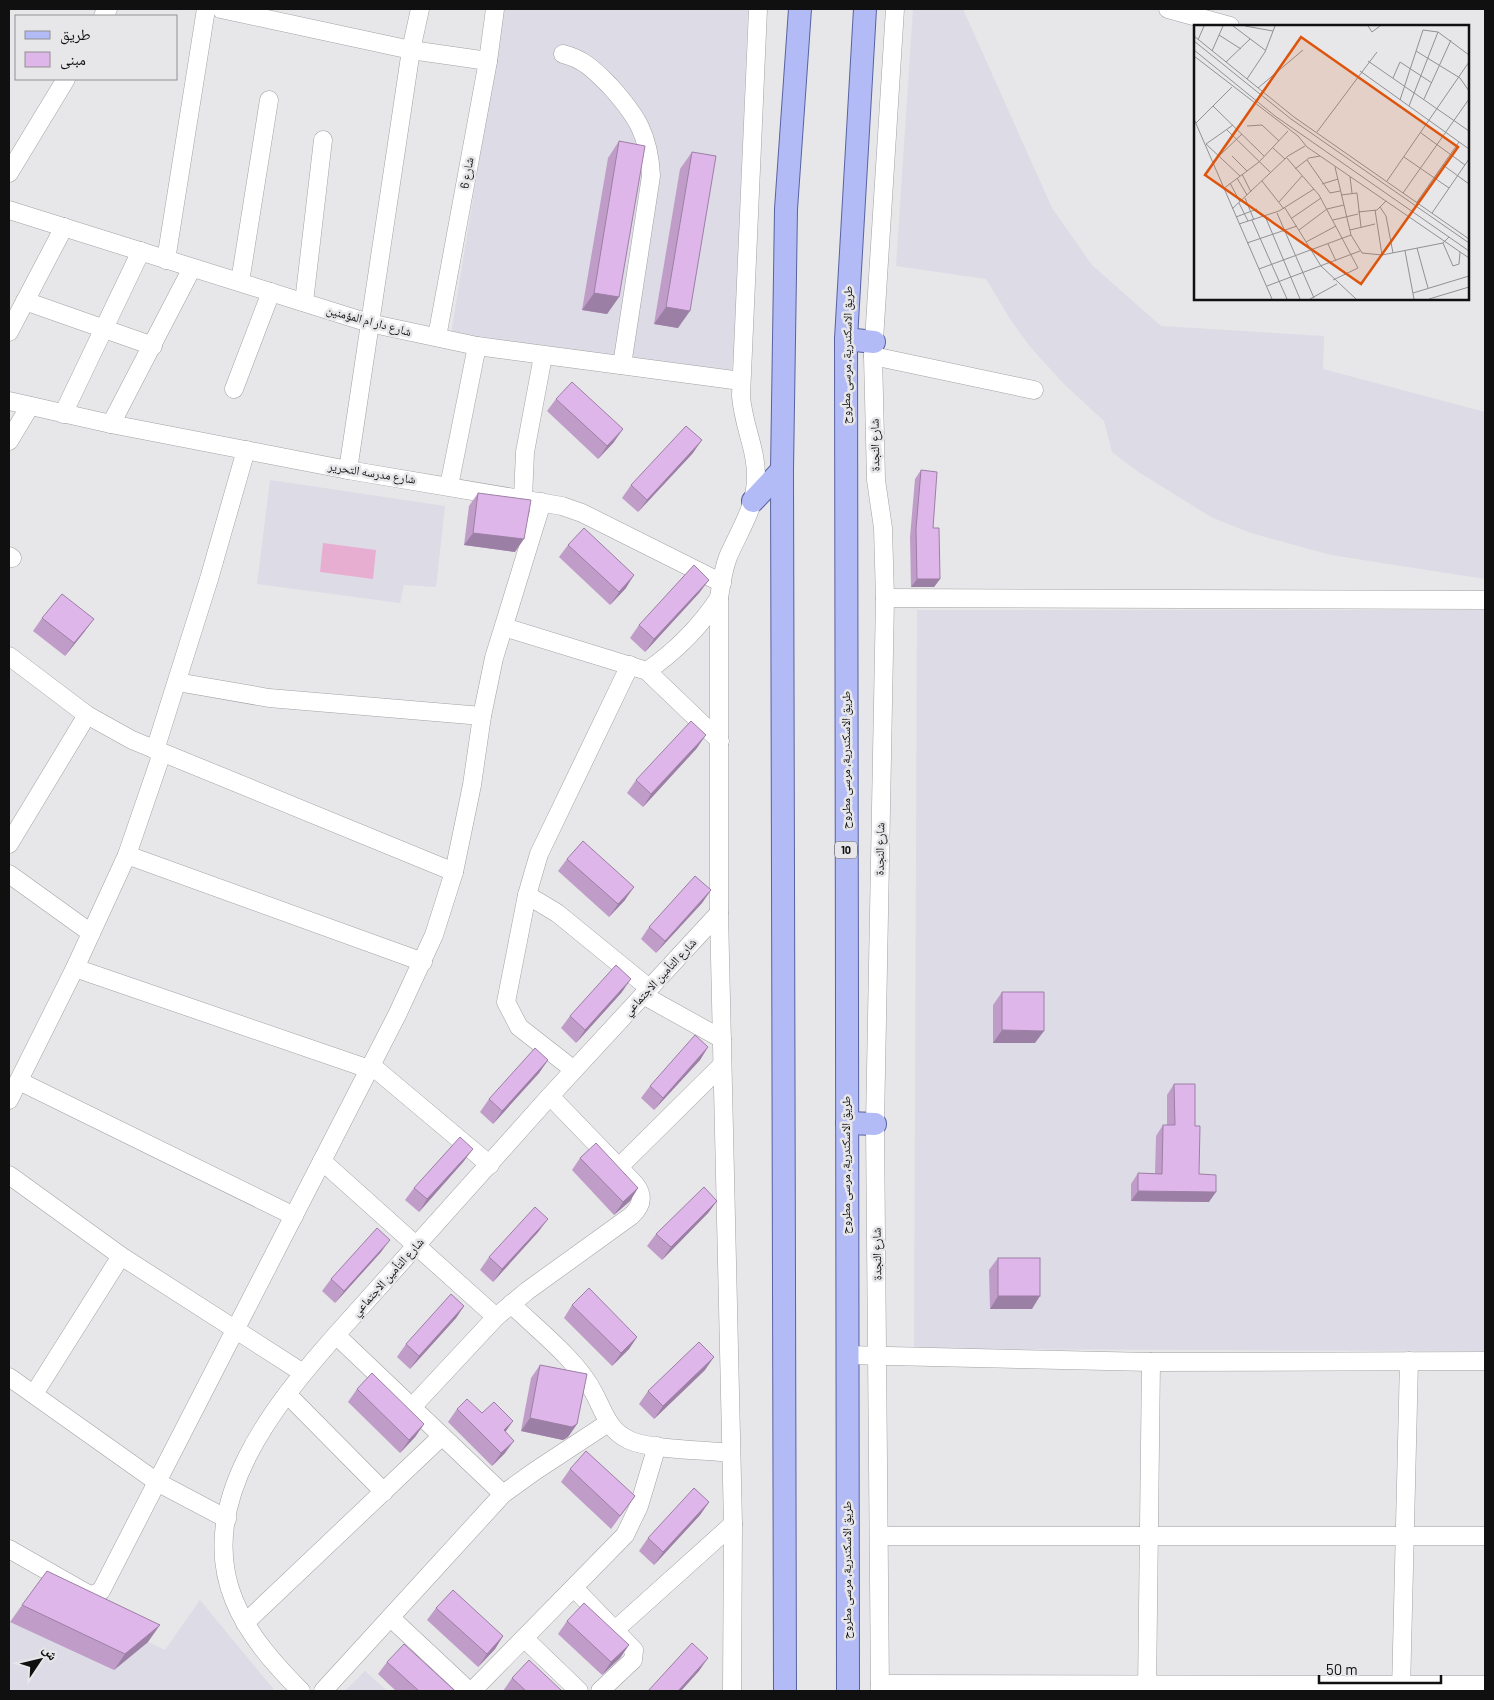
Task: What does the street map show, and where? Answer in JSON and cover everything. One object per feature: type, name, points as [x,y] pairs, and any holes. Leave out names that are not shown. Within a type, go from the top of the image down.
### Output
[{"type":"main road","points":[[785,1691],[782,470],[786,209],[800,9]]},
{"type":"main road","name":"طريق الاسكندرية, مرسى مطروح","points":[[848,1691],[846,1355],[846,339],[864,9]]},
{"type":"main road","points":[[846,339],[874,349]]},
{"type":"main road","points":[[752,501],[782,470]]},
{"type":"main road","points":[[847,1123],[875,1124]]},
{"type":"street","points":[[166,260],[206,9]]},
{"type":"street","points":[[221,9],[410,50],[488,61]]},
{"type":"street","points":[[348,470],[410,50],[420,9]]},
{"type":"street","name":"شارع 6","points":[[437,337],[496,9]]},
{"type":"street","points":[[732,1691],[733,1524],[719,913],[720,590],[728,558],[749,516],[755,462],[752,439],[742,410],[742,381],[758,9]]},
{"type":"street","name":"شارع النجدة","points":[[880,1688],[875,1124],[885,598],[883,528],[876,480],[874,349],[895,9]]},
{"type":"street","points":[[1168,9],[1226,25]]},
{"type":"street","points":[[563,54],[592,67],[630,108],[640,124],[650,158],[651,176],[622,365]]},
{"type":"street","points":[[9,173],[65,80]]},
{"type":"street","points":[[240,282],[269,100]]},
{"type":"street","points":[[304,302],[323,140]]},
{"type":"street","name":"شارع دار ام المؤمنين","points":[[9,210],[369,323],[476,346],[742,381]]},
{"type":"street","points":[[9,332],[64,227]]},
{"type":"street","points":[[63,414],[102,329],[141,252]]},
{"type":"street","points":[[111,424],[192,268]]},
{"type":"street","points":[[234,389],[271,292]]},
{"type":"street","points":[[25,302],[153,346]]},
{"type":"street","points":[[449,486],[476,346]]},
{"type":"street","points":[[874,349],[1034,390]]},
{"type":"street","points":[[523,498],[525,452],[532,405],[543,356]]},
{"type":"street","name":"شارع مدرسه التحرير","points":[[9,401],[111,424],[348,470],[542,502],[582,514],[720,590]]},
{"type":"street","points":[[9,441],[30,406]]},
{"type":"street","points":[[9,1100],[75,968],[126,855],[159,752],[176,682],[246,450]]},
{"type":"street","points":[[9,1549],[88,1594],[97,1594],[104,1587],[322,1162],[434,936],[454,872],[472,785],[482,716],[504,627],[542,502]]},
{"type":"street","points":[[647,670],[664,659],[694,631],[720,590]]},
{"type":"street","points":[[885,598],[1485,600]]},
{"type":"street","points":[[504,627],[647,670],[720,740]]},
{"type":"street","points":[[9,656],[87,715],[110,729],[159,752],[454,872]]},
{"type":"street","points":[[574,1070],[520,1027],[506,1002],[532,874],[547,834],[630,665]]},
{"type":"street","points":[[176,682],[269,698],[482,716]]},
{"type":"street","points":[[9,844],[87,715]]},
{"type":"street","points":[[126,855],[422,962]]},
{"type":"street","points":[[9,874],[90,933]]},
{"type":"street","points":[[527,895],[557,913],[646,992],[722,1039]]},
{"type":"street","name":"شارع التأمين الاجتماعي","points":[[301,1691],[266,1652],[245,1623],[233,1599],[226,1573],[224,1546],[227,1520],[242,1466],[255,1440],[303,1373],[336,1335],[550,1096],[719,913]]},
{"type":"street","points":[[75,968],[370,1067],[490,1165]]},
{"type":"street","points":[[619,1167],[722,1064]]},
{"type":"street","points":[[18,1081],[294,1216]]},
{"type":"street","points":[[412,1407],[496,1317],[637,1211],[642,1197],[639,1190],[550,1096]]},
{"type":"street","points":[[322,1162],[496,1317]]},
{"type":"street","points":[[9,1175],[121,1256],[303,1373]]},
{"type":"street","points":[[34,1394],[121,1256]]},
{"type":"street","points":[[511,1304],[578,1370],[595,1395],[608,1423],[629,1440],[657,1446],[731,1453]]},
{"type":"street","points":[[336,1335],[503,1494]]},
{"type":"street","points":[[846,1355],[1151,1362],[1485,1361]]},
{"type":"street","points":[[1401,1688],[1409,1361]]},
{"type":"street","points":[[1147,1687],[1151,1362]]},
{"type":"street","points":[[9,1376],[157,1482],[227,1520]]},
{"type":"street","points":[[287,1394],[384,1492]]},
{"type":"street","points":[[323,1691],[503,1494],[608,1423]]},
{"type":"street","points":[[245,1623],[442,1436]]},
{"type":"street","points":[[391,1618],[471,1691],[614,1547],[633,1521],[657,1446]]},
{"type":"street","points":[[615,1630],[733,1524]]},
{"type":"street","points":[[880,1536],[1485,1536]]},
{"type":"street","points":[[574,1588],[631,1646],[634,1655],[633,1660],[600,1691]]},
{"type":"street","points":[[524,1638],[579,1691]]},
{"type":"street","points":[[880,1688],[1401,1688],[1485,1685]]},
{"type":"shaded area","points":[[504,9],[748,9],[734,354],[731,371],[451,334]]},
{"type":"shaded area","points":[[913,9],[963,9],[1052,208],[1092,265],[1161,326],[1324,336],[1323,369],[1485,412],[1485,579],[1331,555],[1251,533],[1211,517],[1137,471],[1112,452],[1104,421],[1064,384],[1032,349],[1012,322],[986,279],[896,266]]},
{"type":"shaded area","points":[[270,480],[445,506],[436,587],[404,585],[400,603],[257,584]]},
{"type":"shaded area","points":[[323,543],[376,550],[373,579],[320,572]]},
{"type":"shaded area","points":[[917,610],[1485,610],[1485,1351],[914,1349]]},
{"type":"shaded area","points":[[35,1588],[165,1650],[200,1600],[275,1691],[9,1691],[9,1624]]},
{"type":"shaded area","points":[[365,1671],[387,1691],[345,1691]]},
{"type":"building","points":[[619,141],[645,146],[619,297],[594,293]]},
{"type":"building","points":[[692,152],[716,156],[690,311],[666,307]]},
{"type":"building","points":[[572,382],[623,429],[607,446],[556,399]]},
{"type":"building","points":[[686,426],[702,440],[647,500],[631,485]]},
{"type":"building","points":[[921,470],[937,472],[933,528],[939,528],[940,579],[917,579],[916,529]]},
{"type":"building","points":[[478,493],[531,500],[524,539],[473,533]]},
{"type":"building","points":[[584,528],[634,575],[619,592],[568,545]]},
{"type":"building","points":[[694,565],[709,580],[654,639],[639,625]]},
{"type":"building","points":[[62,594],[94,619],[74,643],[42,618]]},
{"type":"building","points":[[691,721],[706,735],[651,794],[636,780]]},
{"type":"building","points":[[583,841],[634,887],[618,904],[567,859]]},
{"type":"building","points":[[695,876],[711,890],[665,941],[649,927]]},
{"type":"building","points":[[616,965],[631,979],[585,1030],[570,1016]]},
{"type":"building","points":[[1002,992],[1044,992],[1044,1031],[1002,1030]]},
{"type":"building","points":[[695,1035],[708,1047],[663,1098],[650,1086]]},
{"type":"building","points":[[535,1048],[548,1060],[502,1111],[489,1099]]},
{"type":"building","points":[[1174,1084],[1195,1084],[1195,1126],[1200,1126],[1199,1174],[1216,1175],[1216,1192],[1138,1191],[1138,1173],[1162,1174],[1163,1125],[1175,1125]]},
{"type":"building","points":[[460,1137],[473,1149],[427,1199],[414,1188]]},
{"type":"building","points":[[596,1143],[638,1188],[623,1202],[580,1158]]},
{"type":"building","points":[[704,1187],[717,1201],[671,1247],[656,1234]]},
{"type":"building","points":[[535,1207],[548,1219],[502,1269],[489,1257]]},
{"type":"building","points":[[377,1228],[390,1240],[344,1291],[331,1279]]},
{"type":"building","points":[[998,1258],[1040,1258],[1040,1296],[998,1296]]},
{"type":"building","points":[[589,1288],[637,1337],[621,1353],[572,1305]]},
{"type":"building","points":[[451,1294],[464,1306],[419,1356],[406,1344]]},
{"type":"building","points":[[699,1342],[714,1357],[663,1406],[648,1391]]},
{"type":"building","points":[[540,1365],[587,1374],[577,1424],[572,1427],[530,1418]]},
{"type":"building","points":[[372,1373],[424,1424],[409,1440],[357,1389]]},
{"type":"building","points":[[467,1399],[482,1413],[494,1402],[513,1421],[504,1430],[514,1441],[501,1453],[457,1409]]},
{"type":"building","points":[[586,1451],[635,1496],[620,1516],[570,1469]]},
{"type":"building","points":[[694,1488],[709,1502],[663,1552],[648,1538]]},
{"type":"building","points":[[47,1571],[160,1625],[125,1654],[22,1605]]},
{"type":"building","points":[[453,1590],[503,1636],[487,1654],[436,1608]]},
{"type":"building","points":[[584,1603],[629,1645],[611,1662],[567,1621]]},
{"type":"building","points":[[692,1643],[708,1658],[678,1691],[648,1691]]},
{"type":"building","points":[[404,1644],[454,1690],[419,1691],[387,1662]]},
{"type":"building","points":[[529,1660],[562,1691],[526,1691],[512,1678]]}]
